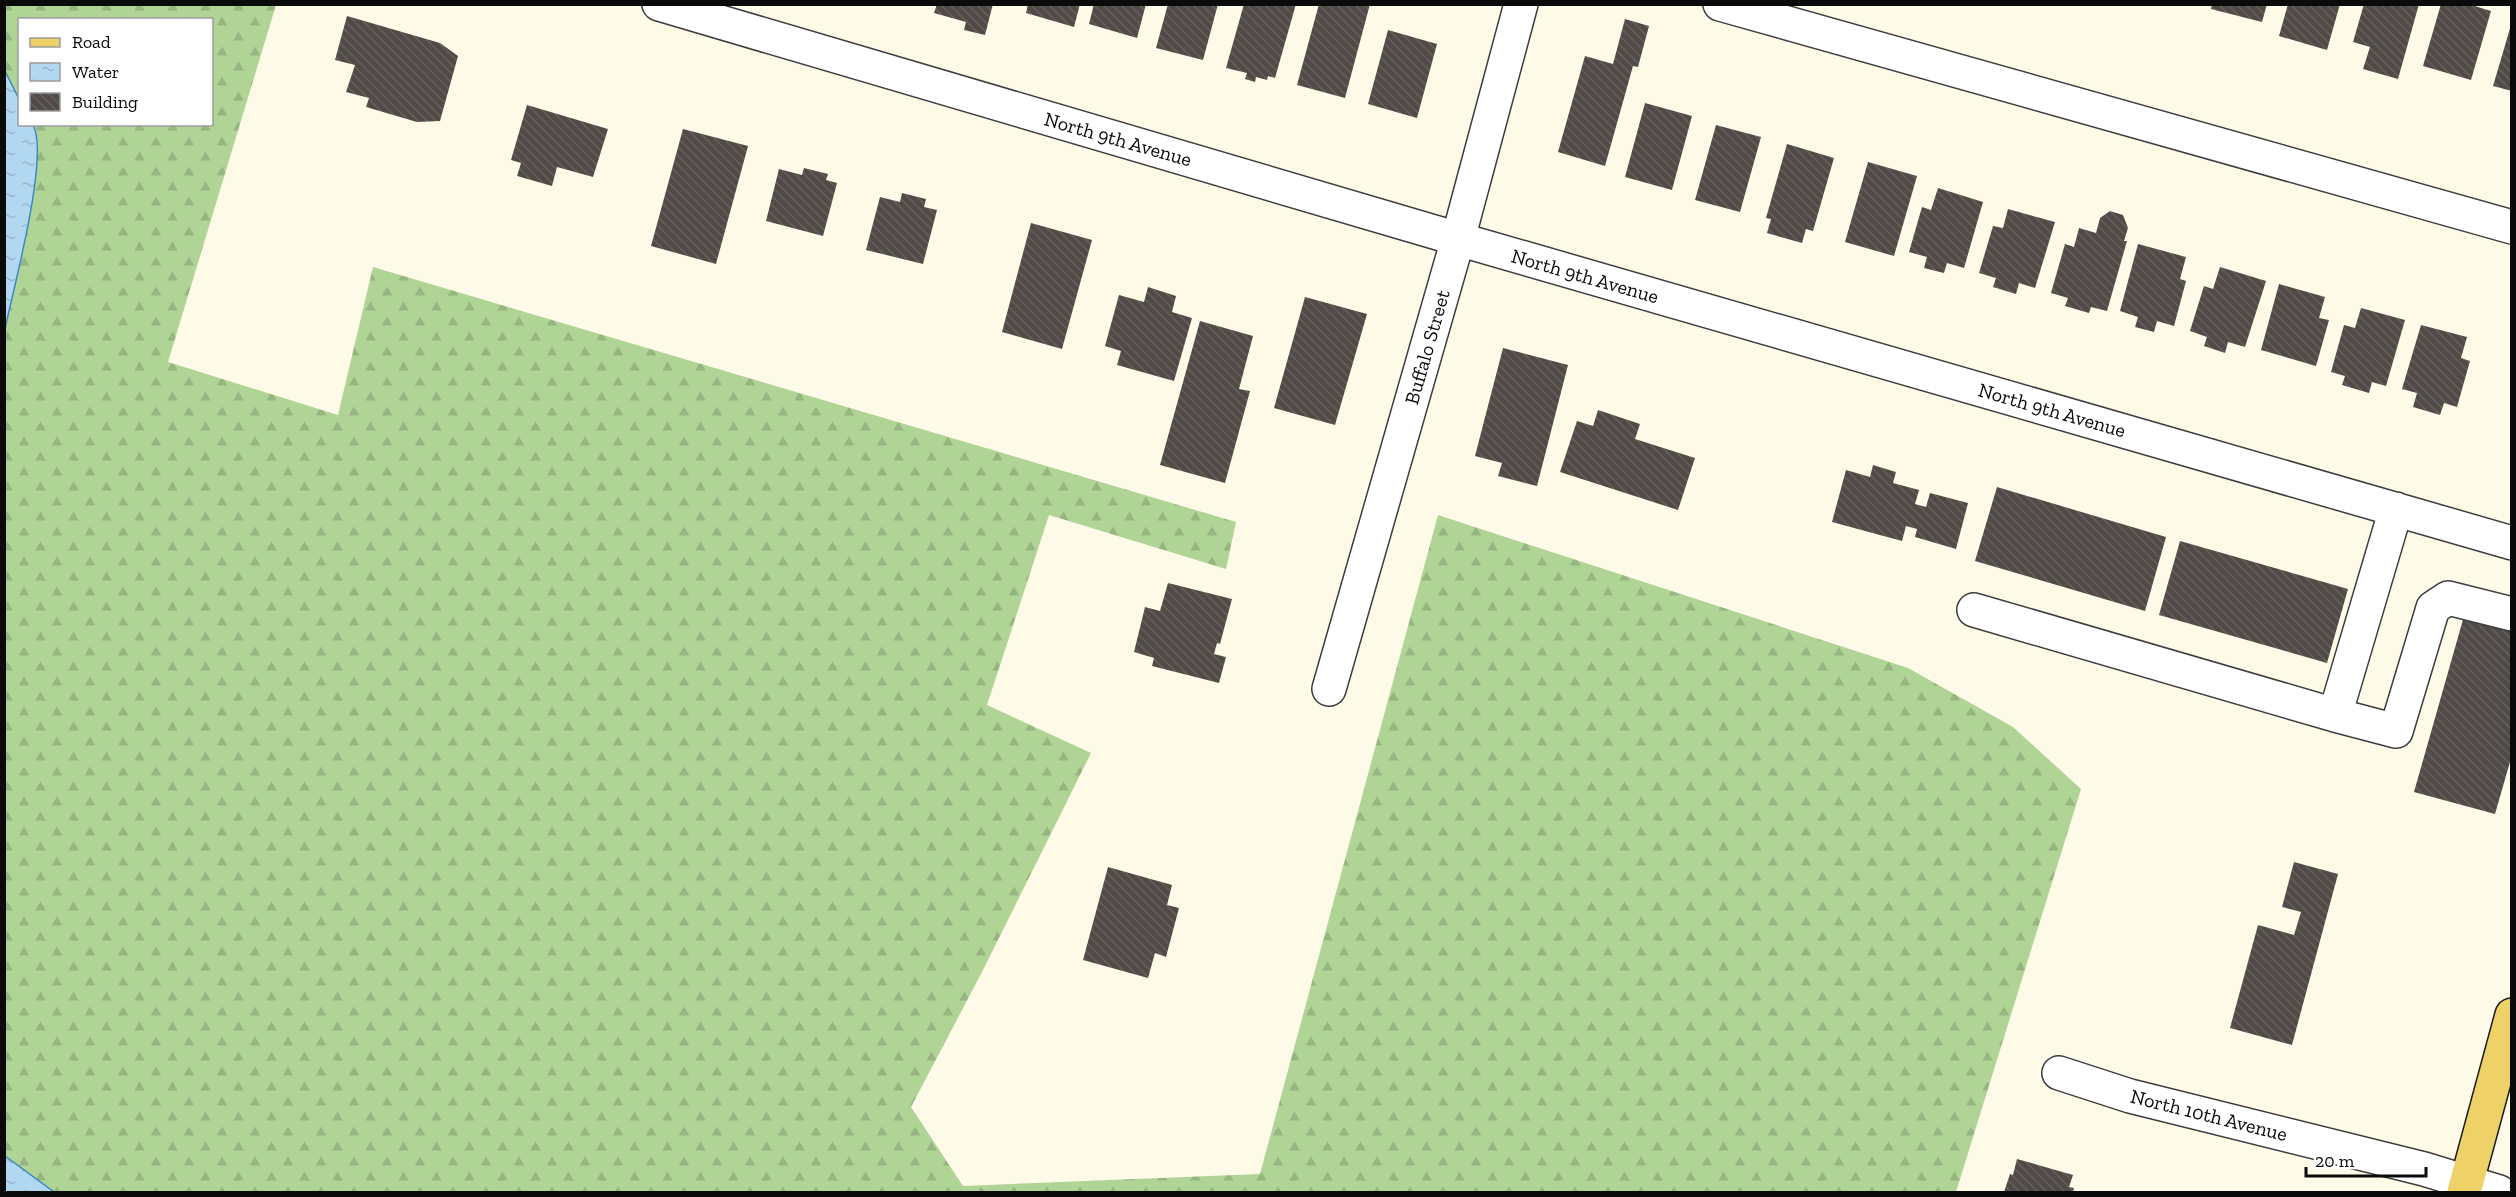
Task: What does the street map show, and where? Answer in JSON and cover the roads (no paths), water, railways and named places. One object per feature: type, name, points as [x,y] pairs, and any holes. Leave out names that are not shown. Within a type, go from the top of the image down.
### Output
[{"type":"main road","points":[[2465,1188],[2511,1015]]},
{"type":"street","name":"North 9th Avenue","points":[[659,4],[1458,239],[2511,543]]},
{"type":"street","name":"Buffalo Street","points":[[1329,689],[1458,239],[1521,4]]},
{"type":"street","points":[[1720,4],[2511,227]]},
{"type":"street","points":[[2335,715],[2396,509]]},
{"type":"street","points":[[1974,610],[2335,715],[2396,730],[2433,608],[2448,598],[2511,614]]},
{"type":"street","name":"North 10th Avenue","points":[[2059,1073],[2130,1096],[2424,1169],[2465,1188],[2499,1192]]},
{"type":"water","points":[[5,71],[18,97],[18,126],[33,126],[37,141],[37,164],[22,255],[5,329]]},
{"type":"water","points":[[5,1156],[54,1192],[5,1192]]}]
